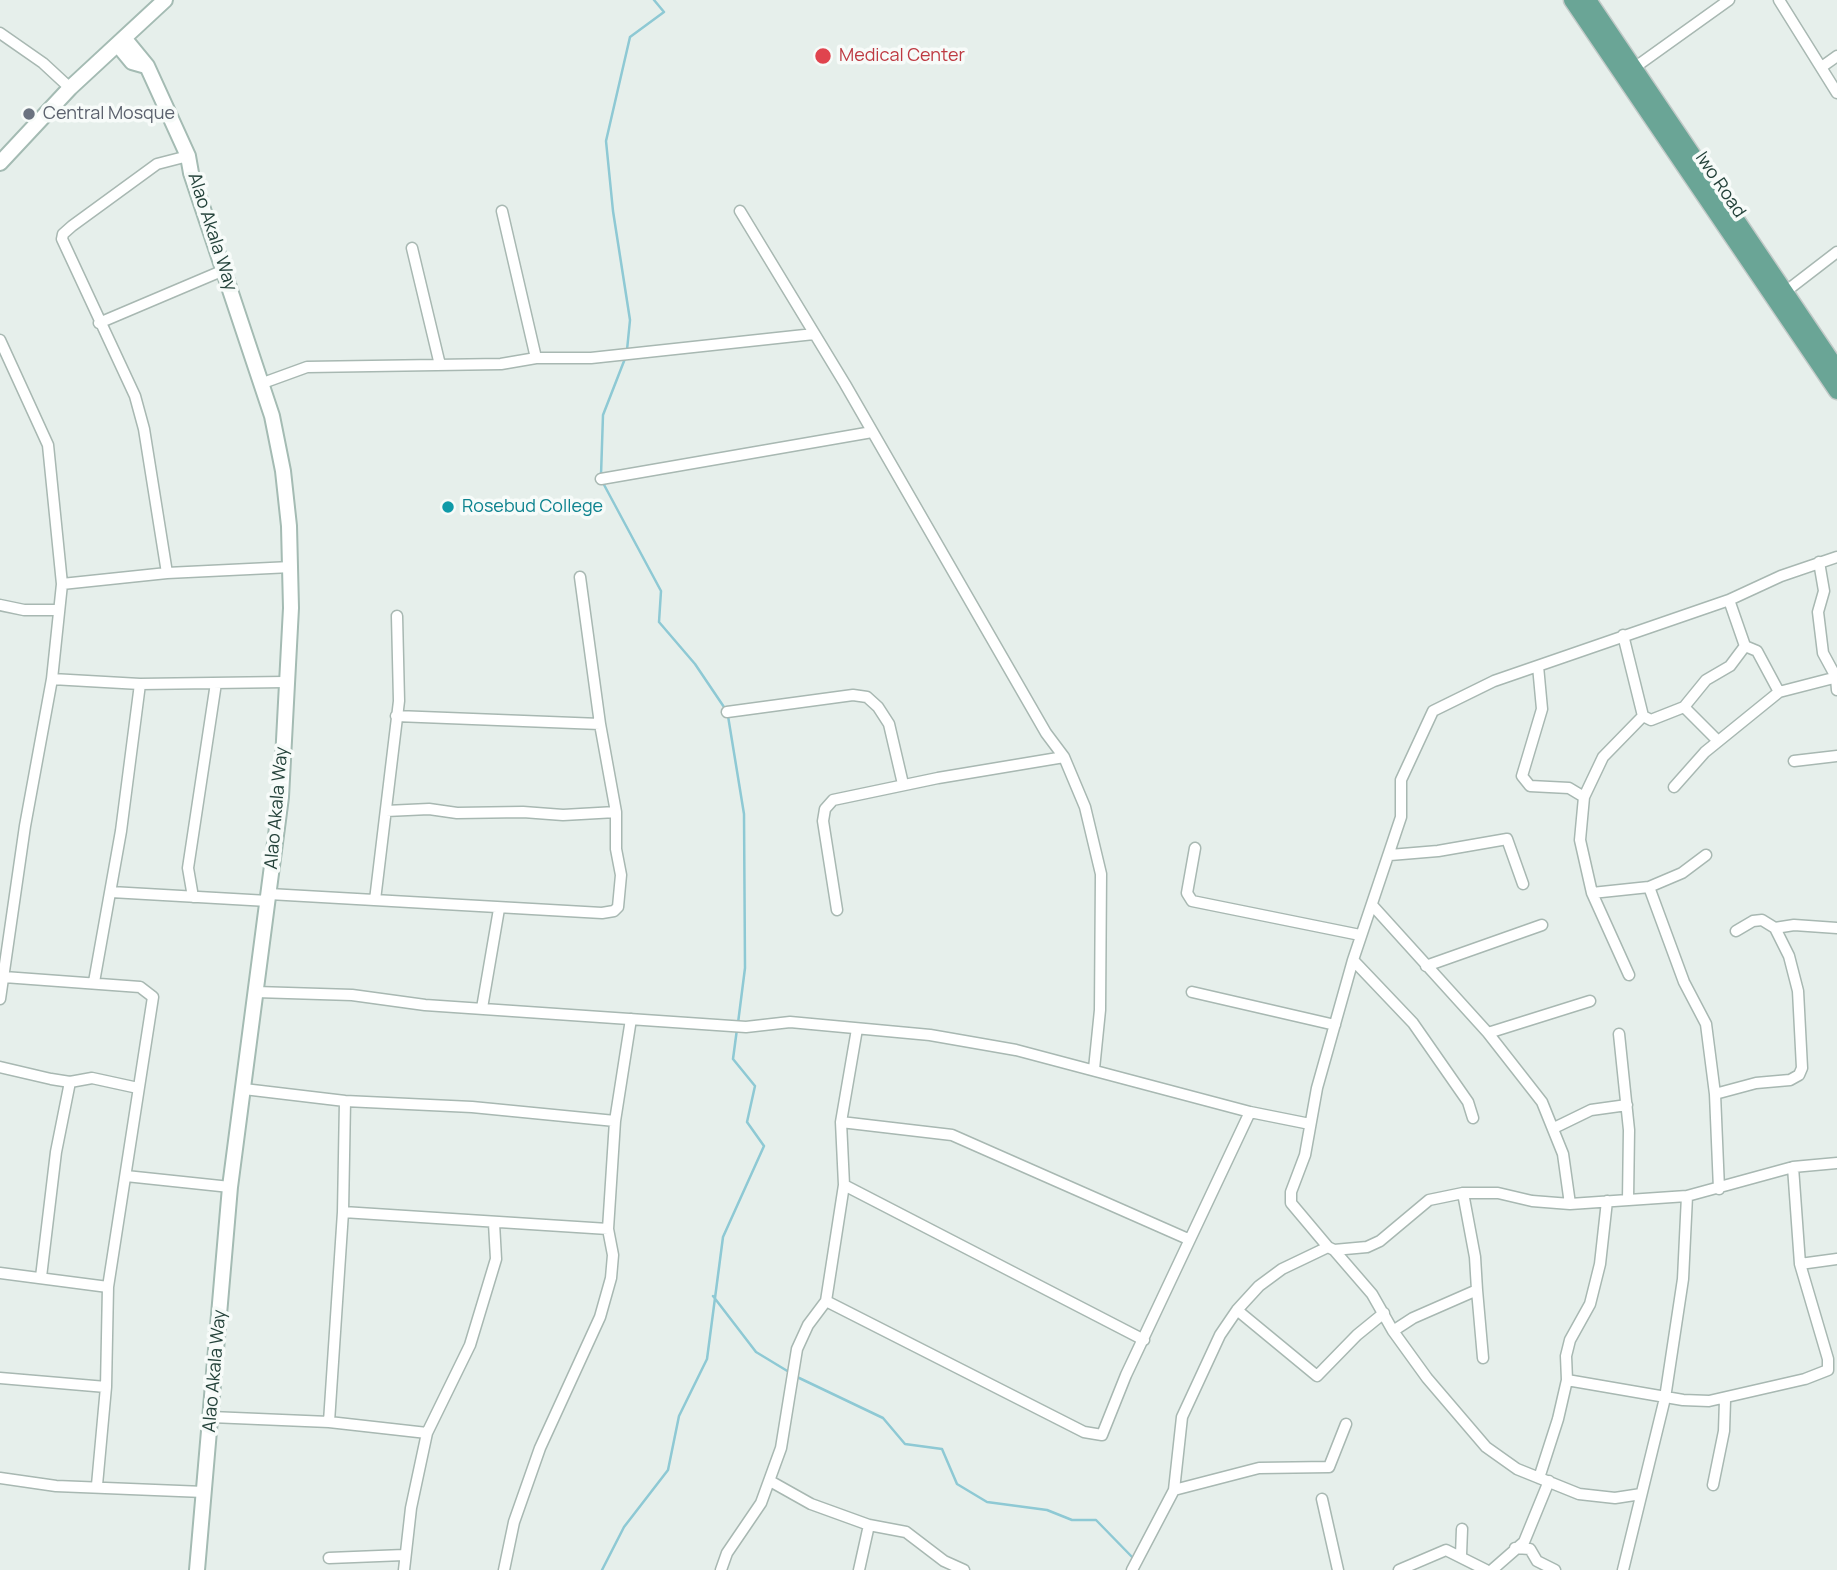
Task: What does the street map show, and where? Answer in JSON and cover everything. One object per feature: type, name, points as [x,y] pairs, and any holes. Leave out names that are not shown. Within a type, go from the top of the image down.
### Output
[{"type":"main road","name":"Iwo Road","points":[[1572,0],[1837,391]]},
{"type":"main road","name":"Iwo Road","points":[[1588,0],[1837,369]]},
{"type":"street","points":[[0,163],[70,88],[106,56],[126,48],[138,26],[165,0]]},
{"type":"street","points":[[1634,68],[1728,0]]},
{"type":"street","points":[[1779,0],[1823,66],[1837,93]]},
{"type":"street","points":[[0,33],[70,88]]},
{"type":"street","name":"Alao Akala Way","points":[[126,48],[132,62],[147,66],[188,156],[263,383],[283,471],[291,567],[281,797],[230,1186],[197,1570]]},
{"type":"street","points":[[1823,66],[1837,56]]},
{"type":"street","points":[[167,573],[140,412],[64,247],[63,234],[157,164],[188,156]]},
{"type":"street","points":[[502,211],[536,358]]},
{"type":"street","points":[[740,211],[872,432],[1045,733],[1064,757],[1093,828],[1101,874],[1100,999],[1094,1069]]},
{"type":"street","points":[[412,248],[440,365]]},
{"type":"street","points":[[1785,292],[1837,252]]},
{"type":"street","points":[[99,323],[224,271]]},
{"type":"street","points":[[263,383],[307,367],[502,364],[536,358],[591,358],[814,334]]},
{"type":"street","points":[[0,340],[48,445],[62,584],[52,679],[24,827],[0,999]]},
{"type":"street","points":[[601,479],[872,432]]},
{"type":"street","points":[[1641,1494],[1615,1498],[1579,1494],[1517,1468],[1480,1442],[1427,1378],[1393,1331],[1372,1294],[1290,1197],[1305,1155],[1310,1124],[1360,935],[1373,906],[1402,817],[1401,780],[1433,711],[1494,681],[1729,600],[1837,557]]},
{"type":"street","points":[[1819,562],[1824,591],[1818,612],[1823,653],[1836,677],[1837,690]]},
{"type":"street","points":[[62,584],[167,573],[291,567]]},
{"type":"street","points":[[111,892],[193,897],[375,900],[602,913],[614,911],[620,902],[621,888],[616,849],[616,812],[600,724],[580,576]]},
{"type":"street","points":[[1729,600],[1745,646],[1757,651],[1779,692]]},
{"type":"street","points":[[0,605],[24,610],[59,610]]},
{"type":"street","points":[[375,900],[396,716],[397,616]]},
{"type":"street","points":[[1623,635],[1643,716],[1651,720],[1684,707],[1706,680],[1730,666],[1745,646]]},
{"type":"street","points":[[1538,666],[1542,709],[1522,776],[1530,786],[1569,788],[1584,797]]},
{"type":"street","points":[[1674,787],[1718,741],[1779,692],[1836,677]]},
{"type":"street","points":[[52,679],[140,684],[285,681]]},
{"type":"street","points":[[193,897],[188,868],[216,682]]},
{"type":"street","points":[[94,982],[111,892],[140,684]]},
{"type":"street","points":[[727,712],[853,695],[867,697],[878,707],[889,724],[903,784]]},
{"type":"street","points":[[1684,707],[1718,741]]},
{"type":"street","points":[[396,716],[600,724]]},
{"type":"street","points":[[1629,975],[1592,893],[1580,840],[1584,797],[1603,757],[1643,716]]},
{"type":"street","points":[[1794,761],[1837,756]]},
{"type":"street","points":[[837,910],[827,851],[825,808],[839,797],[1064,757]]},
{"type":"street","points":[[386,811],[429,809],[457,813],[523,812],[563,815],[616,812]]},
{"type":"street","points":[[1390,855],[1507,839],[1523,884]]},
{"type":"street","points":[[1195,848],[1187,893],[1192,901],[1360,935]]},
{"type":"street","points":[[1592,893],[1649,887],[1682,873],[1706,855]]},
{"type":"street","points":[[1649,887],[1684,982],[1706,1024],[1715,1094],[1719,1189]]},
{"type":"street","points":[[1373,906],[1488,1033],[1542,1102],[1563,1154],[1570,1204]]},
{"type":"street","points":[[482,1008],[499,909]]},
{"type":"street","points":[[1715,1094],[1756,1083],[1790,1080],[1801,1073],[1798,991],[1789,956],[1776,928],[1762,920],[1753,921],[1736,931]]},
{"type":"street","points":[[1426,966],[1542,925]]},
{"type":"street","points":[[1776,928],[1794,925],[1837,928]]},
{"type":"street","points":[[1353,960],[1413,1023],[1468,1102],[1473,1118]]},
{"type":"street","points":[[4,977],[140,987],[149,991],[153,997],[108,1287],[106,1387],[97,1485]]},
{"type":"street","points":[[256,992],[352,995],[716,1026],[746,1027],[790,1022],[930,1035],[1016,1050],[1250,1112],[1310,1124]]},
{"type":"street","points":[[1192,992],[1335,1025]]},
{"type":"street","points":[[1488,1033],[1590,1002]]},
{"type":"street","points":[[504,1570],[514,1522],[540,1448],[600,1317],[611,1278],[612,1255],[608,1229],[615,1121],[631,1019]]},
{"type":"street","points":[[761,1503],[782,1448],[797,1349],[808,1325],[826,1301],[844,1185],[841,1122],[857,1029]]},
{"type":"street","points":[[1619,1034],[1629,1130],[1628,1199]]},
{"type":"street","points":[[0,1067],[70,1082],[92,1078],[138,1088]]},
{"type":"street","points":[[41,1277],[56,1152],[70,1082]]},
{"type":"street","points":[[244,1089],[345,1101],[472,1107],[615,1121]]},
{"type":"street","points":[[329,1422],[343,1212],[345,1101]]},
{"type":"street","points":[[1554,1128],[1591,1110],[1627,1105]]},
{"type":"street","points":[[826,1301],[1097,1436],[1102,1435],[1167,1294],[1188,1239],[1226,1166],[1250,1112]]},
{"type":"street","points":[[841,1122],[952,1135],[1188,1239]]},
{"type":"street","points":[[1132,1570],[1174,1490],[1182,1417],[1220,1335],[1237,1310],[1259,1286],[1282,1269],[1331,1248],[1367,1247],[1380,1241],[1429,1200],[1463,1193],[1498,1193],[1532,1201],[1570,1204],[1687,1196],[1793,1167],[1837,1163]]},
{"type":"street","points":[[1567,1380],[1665,1398],[1725,1399],[1805,1379],[1830,1368],[1800,1264],[1793,1167]]},
{"type":"street","points":[[126,1176],[230,1186]]},
{"type":"street","points":[[844,1185],[1144,1340]]},
{"type":"street","points":[[1463,1193],[1475,1258],[1483,1358]]},
{"type":"street","points":[[1623,1570],[1665,1398],[1683,1279],[1687,1196]]},
{"type":"street","points":[[1492,1570],[1523,1546],[1544,1479],[1567,1380],[1566,1356],[1570,1340],[1590,1304],[1600,1264],[1607,1201]]},
{"type":"street","points":[[343,1212],[608,1229]]},
{"type":"street","points":[[404,1570],[404,1555],[427,1433],[470,1345],[496,1259],[494,1223]]},
{"type":"street","points":[[1800,1264],[1837,1259]]},
{"type":"street","points":[[0,1273],[108,1287]]},
{"type":"street","points":[[1393,1331],[1413,1318],[1476,1290]]},
{"type":"street","points":[[1237,1310],[1317,1376],[1357,1335],[1384,1313]]},
{"type":"street","points":[[0,1378],[106,1387]]},
{"type":"street","points":[[1713,1485],[1724,1431],[1725,1399]]},
{"type":"street","points":[[211,1417],[329,1422],[427,1433]]},
{"type":"street","points":[[1174,1490],[1259,1468],[1329,1467],[1346,1424]]},
{"type":"street","points":[[0,1478],[56,1486],[97,1485],[187,1493],[204,1492]]},
{"type":"street","points":[[770,1481],[811,1504],[869,1525],[906,1532],[944,1561],[964,1570]]},
{"type":"street","points":[[721,1570],[727,1553],[761,1503],[767,1496],[786,1492]]},
{"type":"street","points":[[1322,1499],[1338,1570]]},
{"type":"street","points":[[859,1570],[869,1525]]},
{"type":"street","points":[[1461,1555],[1462,1529]]},
{"type":"street","points":[[1523,1546],[1538,1566],[1555,1570]]},
{"type":"street","points":[[1399,1570],[1439,1550],[1461,1555],[1486,1570]]},
{"type":"street","points":[[329,1558],[404,1555]]},
{"type":"waterway","points":[[627,350],[630,320],[613,211],[606,141],[630,37],[664,12],[654,0]]},
{"type":"waterway","points":[[601,475],[603,415],[626,356]]},
{"type":"waterway","points":[[602,481],[661,591],[659,622],[695,664],[726,710]]},
{"type":"waterway","points":[[728,716],[744,814],[745,968],[738,1023]]},
{"type":"waterway","points":[[602,1570],[624,1527],[668,1470],[679,1416],[707,1359],[723,1237],[764,1146],[747,1122],[755,1086],[733,1059],[737,1029]]},
{"type":"waterway","points":[[713,1296],[756,1352],[789,1372]]},
{"type":"waterway","points":[[795,1376],[883,1418],[905,1444],[942,1449],[957,1484],[987,1502],[1047,1510],[1072,1520],[1096,1520],[1135,1560]]},
{"type":"place","name":"Medical Center","points":[[823,56]]},
{"type":"place","name":"Central Mosque","points":[[29,114]]},
{"type":"place","name":"Rosebud College","points":[[448,507]]}]
